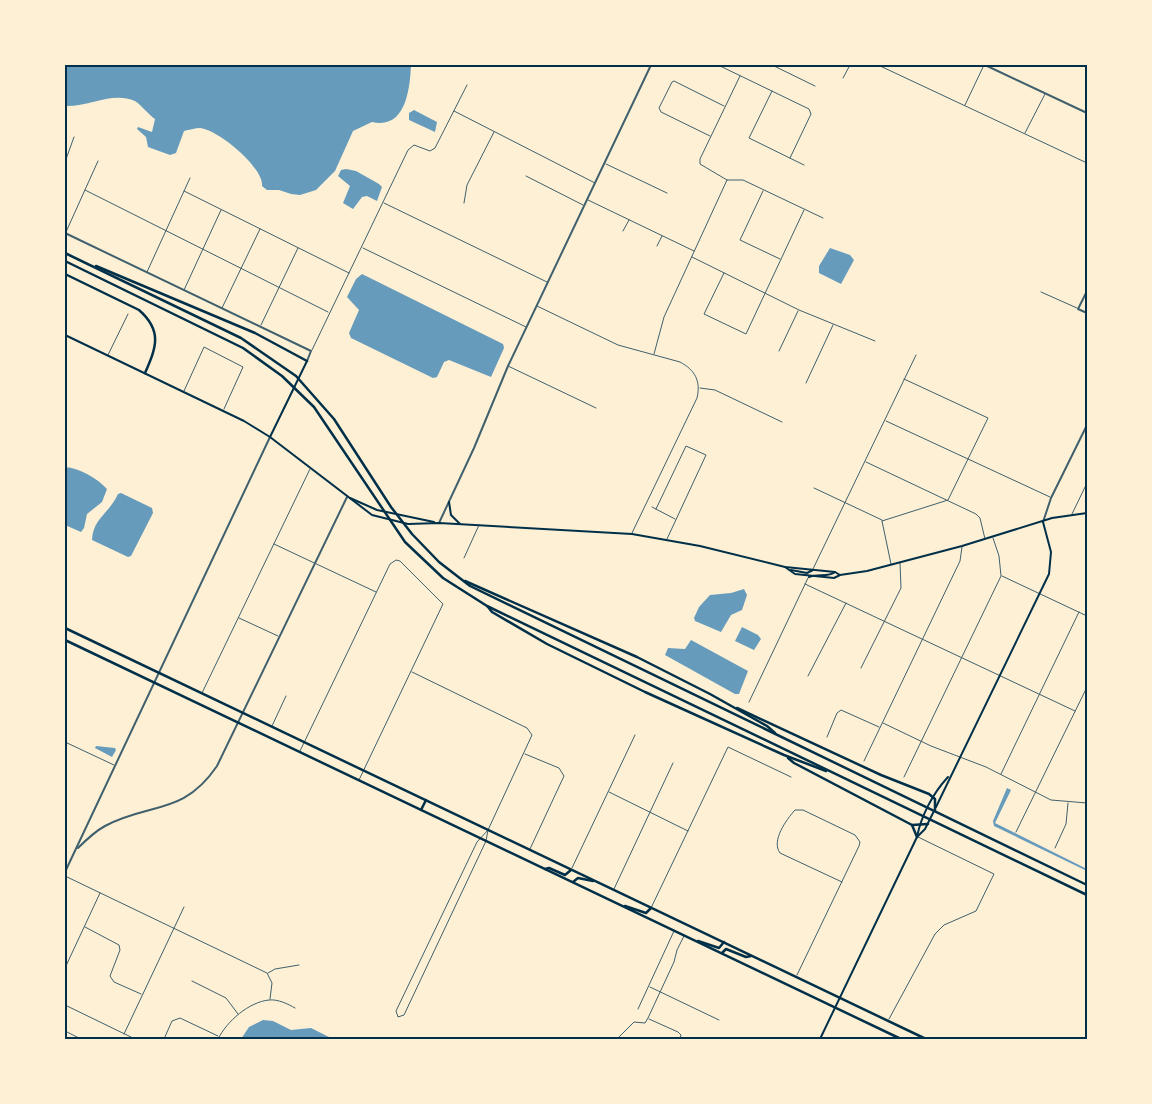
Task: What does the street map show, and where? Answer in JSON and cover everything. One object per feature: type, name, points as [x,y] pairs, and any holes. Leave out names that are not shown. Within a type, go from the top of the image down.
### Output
[{"type":"highway","points":[[65,253],[255,333],[307,361]]},
{"type":"highway","points":[[65,253],[241,338],[285,367],[306,386],[334,418],[391,506],[412,534],[439,562],[489,597],[777,734],[1087,885]]},
{"type":"highway","points":[[65,262],[243,348],[282,376],[302,394],[333,433],[376,502],[399,534],[423,561],[443,578],[486,606],[1087,894]]},
{"type":"highway","points":[[65,274],[139,310],[148,318],[154,331],[156,343],[145,373]]},
{"type":"highway","points":[[463,580],[637,656],[733,706],[777,734]]},
{"type":"highway","points":[[486,606],[492,612],[547,644],[645,692],[784,755],[830,771]]},
{"type":"highway","points":[[65,628],[926,1039]]},
{"type":"highway","points":[[65,640],[901,1039]]},
{"type":"highway","points":[[733,706],[752,713],[881,775],[934,796],[935,810]]},
{"type":"highway","points":[[784,755],[794,763],[912,825],[928,824]]},
{"type":"highway","points":[[421,810],[426,800]]},
{"type":"highway","points":[[912,825],[917,837]]},
{"type":"highway","points":[[545,869],[549,868],[565,875],[571,870]]},
{"type":"highway","points":[[573,882],[578,878],[589,882],[595,881]]},
{"type":"highway","points":[[623,906],[627,905],[646,913],[651,908]]},
{"type":"highway","points":[[697,941],[719,948],[724,942]]},
{"type":"highway","points":[[722,954],[726,949],[746,957],[752,956]]},
{"type":"main road","points":[[65,335],[224,410],[270,437],[366,512],[382,519],[408,524],[439,523],[632,534],[667,539],[785,567],[835,572],[840,575]]},
{"type":"main road","points":[[270,437],[307,361]]},
{"type":"main road","points":[[347,497],[377,510],[439,523]]},
{"type":"main road","points":[[449,502],[451,515],[460,524]]},
{"type":"main road","points":[[785,567],[795,574],[809,577],[834,578],[840,575],[899,563],[1072,514],[1087,513]]},
{"type":"main road","points":[[820,1039],[917,837],[928,824],[950,775],[1049,574],[1051,552],[1043,522]]},
{"type":"main road","points":[[787,570],[807,573],[812,570]]},
{"type":"main road","points":[[809,577],[814,575],[832,575],[835,572]]},
{"type":"main road","points":[[917,837],[919,826],[934,796],[950,775]]},
{"type":"street","points":[[439,523],[475,447],[508,366],[651,65]]},
{"type":"street","points":[[718,65],[809,109],[811,114],[790,158]]},
{"type":"street","points":[[772,65],[815,86]]},
{"type":"street","points":[[843,78],[850,65]]},
{"type":"street","points":[[878,65],[1087,162]]},
{"type":"street","points":[[965,106],[985,65],[1087,113]]},
{"type":"street","points":[[740,76],[699,162],[727,180],[743,180],[823,218]]},
{"type":"street","points":[[711,136],[661,112],[659,108],[674,81],[725,106]]},
{"type":"street","points":[[307,361],[410,147],[417,146],[427,151],[433,151],[466,85]]},
{"type":"street","points":[[772,91],[749,138],[804,165]]},
{"type":"street","points":[[1025,133],[1045,94]]},
{"type":"street","points":[[454,111],[596,183]]},
{"type":"street","points":[[464,203],[466,185],[494,132]]},
{"type":"street","points":[[65,162],[74,137]]},
{"type":"street","points":[[98,162],[65,233],[311,351]]},
{"type":"street","points":[[605,164],[667,193]]},
{"type":"street","points":[[526,176],[585,206]]},
{"type":"street","points":[[146,272],[190,178]]},
{"type":"street","points":[[654,355],[663,319],[727,180]]},
{"type":"street","points":[[85,190],[329,312]]},
{"type":"street","points":[[184,190],[349,273]]},
{"type":"street","points":[[764,190],[740,240],[781,259]]},
{"type":"street","points":[[588,200],[694,251]]},
{"type":"street","points":[[383,203],[548,283]]},
{"type":"street","points":[[184,290],[221,209]]},
{"type":"street","points":[[724,273],[704,314],[746,334],[804,209]]},
{"type":"street","points":[[624,231],[629,220]]},
{"type":"street","points":[[222,308],[260,228]]},
{"type":"street","points":[[657,246],[662,236]]},
{"type":"street","points":[[260,327],[298,247]]},
{"type":"street","points":[[362,247],[527,327]]},
{"type":"street","points":[[692,257],[799,310],[875,341]]},
{"type":"street","points":[[1078,308],[1087,291]]},
{"type":"street","points":[[1041,292],[1087,313]]},
{"type":"street","points":[[537,306],[618,345],[680,362],[688,366],[697,378],[700,388],[632,534]]},
{"type":"street","points":[[779,351],[799,310]]},
{"type":"street","points":[[108,355],[128,314]]},
{"type":"street","points":[[806,383],[834,324]]},
{"type":"street","points":[[184,391],[204,347],[243,367],[224,410]]},
{"type":"street","points":[[812,570],[916,355]]},
{"type":"street","points":[[508,366],[596,408]]},
{"type":"street","points":[[814,488],[882,521],[948,500],[988,418],[904,379]]},
{"type":"street","points":[[700,388],[715,390],[782,422]]},
{"type":"street","points":[[885,420],[1051,498]]},
{"type":"street","points":[[1043,522],[1051,498],[1087,425]]},
{"type":"street","points":[[65,872],[270,437]]},
{"type":"street","points":[[656,509],[686,446],[706,455],[667,539]]},
{"type":"street","points":[[865,461],[976,514],[980,518],[986,539]]},
{"type":"street","points":[[202,694],[310,469]]},
{"type":"street","points":[[1072,514],[1087,483]]},
{"type":"street","points":[[75,850],[90,836],[105,826],[166,807],[194,792],[217,766],[347,497]]},
{"type":"street","points":[[652,507],[676,519]]},
{"type":"street","points":[[882,521],[891,565]]},
{"type":"street","points":[[464,558],[479,525]]},
{"type":"street","points":[[904,777],[1001,576],[999,556],[993,537]]},
{"type":"street","points":[[274,543],[376,592]]},
{"type":"street","points":[[864,761],[960,561],[962,546]]},
{"type":"street","points":[[300,752],[390,564],[396,560],[400,561],[443,604],[359,780]]},
{"type":"street","points":[[862,668],[901,588],[899,563]]},
{"type":"street","points":[[1001,576],[1087,616]]},
{"type":"street","points":[[749,702],[809,577]]},
{"type":"street","points":[[805,584],[1075,711]]},
{"type":"street","points":[[808,676],[846,603]]},
{"type":"street","points":[[1000,775],[1079,612]]},
{"type":"street","points":[[238,617],[279,637]]},
{"type":"street","points":[[412,672],[527,728],[531,732],[531,740],[404,1016],[398,1017],[396,1011],[479,838],[488,830]]},
{"type":"street","points":[[1016,832],[1087,687]]},
{"type":"street","points":[[272,727],[286,696]]},
{"type":"street","points":[[826,737],[840,710],[846,710],[880,727]]},
{"type":"street","points":[[882,722],[1051,800],[1068,803],[1087,803]]},
{"type":"street","points":[[571,870],[635,735]]},
{"type":"street","points":[[65,742],[115,766]]},
{"type":"street","points":[[651,908],[728,746],[791,777]]},
{"type":"street","points":[[524,754],[558,768],[564,776],[530,850]]},
{"type":"street","points":[[613,890],[674,764]]},
{"type":"street","points":[[608,792],[688,831]]},
{"type":"street","points":[[1055,848],[1066,824],[1068,803]]},
{"type":"street","points":[[796,977],[842,882],[860,842],[855,835],[803,810],[795,810],[777,841],[777,849],[780,853],[842,882]]},
{"type":"street","points":[[83,834],[90,836]]},
{"type":"street","points":[[888,1021],[939,928],[976,911],[994,874],[917,837]]},
{"type":"street","points":[[65,876],[267,973],[272,983],[270,999]]},
{"type":"street","points":[[65,968],[100,892]]},
{"type":"street","points":[[124,1034],[184,907]]},
{"type":"street","points":[[85,927],[117,943],[120,950],[110,972],[111,979],[142,995]]},
{"type":"street","points":[[638,1009],[674,931]]},
{"type":"street","points":[[617,1039],[634,1022],[644,1023],[648,1018],[684,935]]},
{"type":"street","points":[[267,973],[275,969],[299,965]]},
{"type":"street","points":[[192,981],[226,998],[238,1014]]},
{"type":"street","points":[[649,986],[719,1020]]},
{"type":"street","points":[[164,1039],[172,1021],[180,1018],[218,1038],[238,1014],[253,1005],[270,999],[295,1008]]},
{"type":"street","points":[[65,1005],[135,1039]]},
{"type":"street","points":[[648,1018],[678,1032],[681,1035],[680,1039]]},
{"type":"street","points":[[65,1031],[81,1039]]},
{"type":"water","points":[[70,65],[411,65],[407,95],[399,114],[392,120],[383,123],[372,122],[353,131],[335,171],[316,190],[300,195],[279,190],[267,190],[262,186],[261,178],[248,160],[228,142],[208,130],[200,128],[184,131],[176,153],[170,155],[148,147],[146,137],[137,129],[138,127],[152,132],[155,119],[135,101],[126,98],[109,98],[74,106],[65,106],[65,68]]},
{"type":"water","points":[[414,110],[437,122],[435,132],[409,120],[409,113]]},
{"type":"water","points":[[341,170],[356,171],[382,187],[377,201],[367,196],[362,197],[353,209],[343,203],[350,186],[338,176]]},
{"type":"water","points":[[830,248],[850,255],[854,260],[841,284],[819,273],[819,266]]},
{"type":"water","points":[[362,274],[503,344],[504,348],[491,377],[449,360],[444,362],[437,377],[433,378],[351,338],[349,333],[359,310],[347,297],[356,279]]},
{"type":"water","points":[[65,467],[88,474],[107,489],[102,502],[87,514],[84,528],[81,532],[65,525]]},
{"type":"water","points":[[121,493],[152,508],[153,513],[131,556],[128,557],[92,540],[98,521],[118,494]]},
{"type":"water","points":[[744,589],[747,595],[742,610],[731,615],[721,632],[695,621],[694,618],[699,607],[710,595],[731,593]]},
{"type":"water","points":[[742,627],[758,635],[761,639],[754,650],[735,641]]},
{"type":"water","points":[[691,640],[748,671],[739,694],[735,694],[665,655],[668,648],[685,649]]},
{"type":"water","points":[[96,746],[115,748],[116,750],[112,757],[95,748]]},
{"type":"water","points":[[1007,788],[1011,790],[995,823],[1087,869],[1087,871],[994,826],[993,821]]},
{"type":"water","points":[[263,1020],[273,1021],[291,1030],[311,1028],[333,1039],[241,1039],[249,1027]]}]
